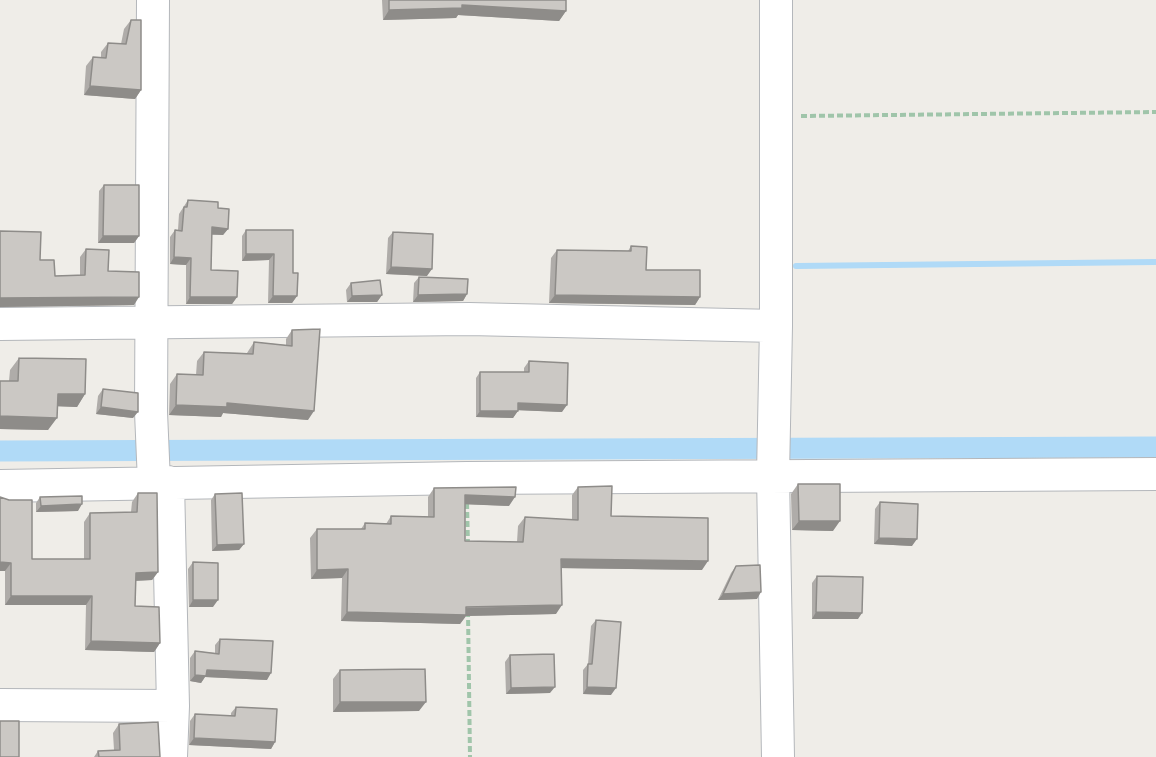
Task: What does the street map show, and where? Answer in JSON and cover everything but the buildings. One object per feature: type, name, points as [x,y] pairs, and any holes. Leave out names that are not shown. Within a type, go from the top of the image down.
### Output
[{"type":"street","points":[[153,0],[152,438],[159,478],[173,706],[171,757]]},
{"type":"street","points":[[776,0],[776,326],[773,472],[778,757]]},
{"type":"street","points":[[0,324],[469,319],[776,326]]},
{"type":"street","points":[[0,486],[159,478],[467,478],[773,472],[1156,474]]},
{"type":"street","points":[[0,705],[173,706]]},
{"type":"path","points":[[776,116],[1156,112]]},
{"type":"path","points":[[467,478],[468,548]]},
{"type":"path","points":[[468,606],[470,757]]},
{"type":"waterway","points":[[796,266],[1156,262]]},
{"type":"waterway","points":[[0,451],[1156,447]]}]
